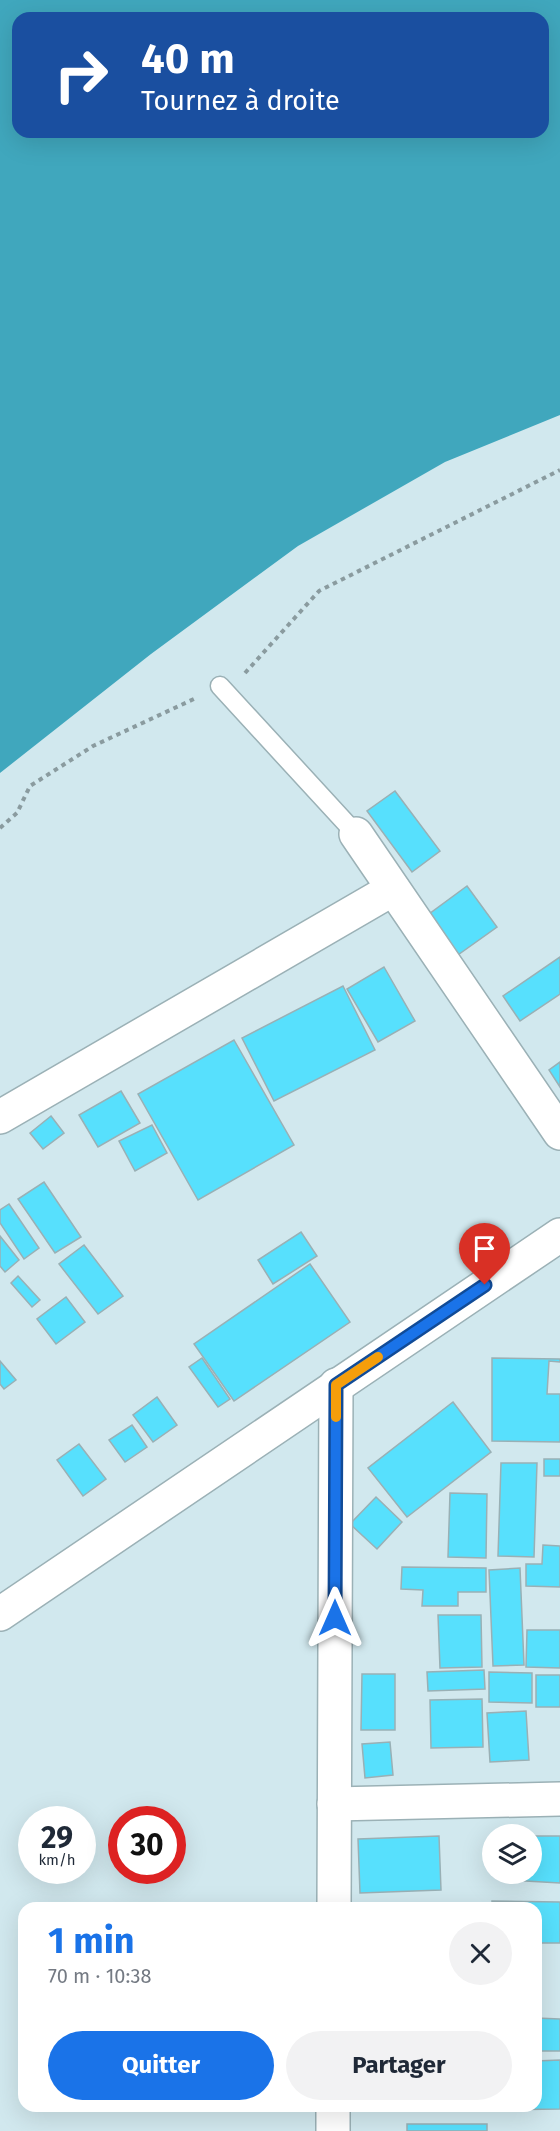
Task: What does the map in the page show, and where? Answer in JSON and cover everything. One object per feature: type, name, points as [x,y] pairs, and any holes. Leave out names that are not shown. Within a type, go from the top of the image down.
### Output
[{"type":"street","points":[[356,834],[560,1132]]},
{"type":"street","points":[[0,1117],[393,889]]},
{"type":"street","points":[[0,1614],[560,1235]]},
{"type":"street","points":[[334,1902],[336,1385]]},
{"type":"street","points":[[334,1804],[560,1799]]},
{"type":"street","points":[[333,2112],[333,2131]]},
{"type":"lane","points":[[220,686],[356,834]]},
{"type":"path","points":[[0,828],[17,813],[30,786],[93,746],[141,726],[246,673],[319,591],[560,470]]},
{"type":"water","points":[[0,0],[560,0],[560,415],[445,462],[298,546],[151,654],[0,773]]},
{"type":"building","points":[[395,791],[440,851],[412,872],[367,811]]},
{"type":"building","points":[[467,886],[497,927],[455,957],[425,917]]},
{"type":"building","points":[[560,957],[560,994],[520,1021],[503,996]]},
{"type":"building","points":[[384,967],[415,1021],[378,1042],[347,989]]},
{"type":"building","points":[[343,986],[375,1050],[274,1101],[242,1038]]},
{"type":"building","points":[[234,1040],[294,1145],[198,1200],[138,1094]]},
{"type":"building","points":[[560,1062],[560,1087],[549,1070]]},
{"type":"building","points":[[121,1091],[140,1123],[98,1147],[79,1115]]},
{"type":"building","points":[[51,1116],[64,1133],[43,1149],[30,1133]]},
{"type":"building","points":[[152,1125],[167,1153],[135,1171],[119,1141]]},
{"type":"building","points":[[44,1182],[81,1237],[55,1253],[18,1199]]},
{"type":"building","points":[[9,1204],[39,1248],[24,1259],[0,1223],[0,1210]]},
{"type":"building","points":[[301,1232],[317,1256],[273,1284],[258,1260]]},
{"type":"building","points":[[0,1236],[19,1260],[5,1272],[0,1266]]},
{"type":"building","points":[[84,1245],[123,1296],[98,1314],[59,1264]]},
{"type":"building","points":[[310,1264],[350,1322],[234,1401],[194,1344]]},
{"type":"building","points":[[18,1276],[40,1300],[32,1307],[11,1283]]},
{"type":"building","points":[[66,1297],[85,1322],[56,1344],[37,1319]]},
{"type":"building","points":[[202,1358],[230,1399],[218,1407],[189,1367]]},
{"type":"building","points":[[492,1358],[560,1359],[560,1362],[549,1361],[547,1394],[560,1394],[560,1442],[492,1441]]},
{"type":"building","points":[[0,1361],[16,1380],[4,1389],[0,1384]]},
{"type":"building","points":[[157,1397],[177,1425],[153,1442],[133,1415]]},
{"type":"building","points":[[453,1402],[491,1452],[407,1517],[368,1468]]},
{"type":"building","points":[[132,1425],[147,1447],[125,1462],[109,1440]]},
{"type":"building","points":[[79,1444],[106,1479],[83,1496],[57,1460]]},
{"type":"building","points":[[544,1459],[560,1459],[560,1476],[544,1476]]},
{"type":"building","points":[[501,1463],[537,1463],[534,1557],[498,1556]]},
{"type":"building","points":[[450,1493],[487,1494],[486,1558],[448,1557]]},
{"type":"building","points":[[376,1497],[402,1522],[377,1549],[350,1524]]},
{"type":"building","points":[[543,1545],[560,1546],[560,1587],[526,1586],[526,1564],[542,1564]]},
{"type":"building","points":[[402,1567],[486,1568],[486,1592],[458,1592],[458,1606],[422,1606],[423,1590],[401,1589]]},
{"type":"building","points":[[520,1568],[524,1665],[493,1666],[489,1570]]},
{"type":"building","points":[[438,1615],[481,1615],[482,1667],[440,1668]]},
{"type":"building","points":[[527,1630],[560,1630],[560,1668],[526,1667]]},
{"type":"building","points":[[484,1670],[485,1689],[428,1691],[427,1672]]},
{"type":"building","points":[[489,1672],[532,1673],[532,1703],[489,1702]]},
{"type":"building","points":[[362,1674],[395,1674],[395,1730],[361,1730]]},
{"type":"building","points":[[536,1675],[560,1675],[560,1707],[536,1707]]},
{"type":"building","points":[[482,1699],[483,1747],[431,1748],[430,1700]]},
{"type":"building","points":[[526,1711],[529,1760],[490,1762],[487,1713]]},
{"type":"building","points":[[390,1742],[393,1775],[365,1778],[362,1744]]},
{"type":"building","points":[[439,1836],[441,1890],[360,1893],[358,1839]]},
{"type":"building","points":[[542,1836],[560,1836],[560,1883],[542,1882]]},
{"type":"building","points":[[492,1901],[560,1902],[560,1943],[542,1943],[542,1902]]},
{"type":"building","points":[[542,2018],[560,2019],[560,2051],[542,2051]]},
{"type":"building","points":[[560,2060],[560,2109],[542,2109],[542,2061]]},
{"type":"building","points":[[407,2124],[487,2124],[487,2131],[407,2131]]},
{"type":"slow traffic","points":[[336,1417],[336,1385],[378,1357]]},
{"type":"route","points":[[335,1618],[336,1385],[485,1285]]}]
